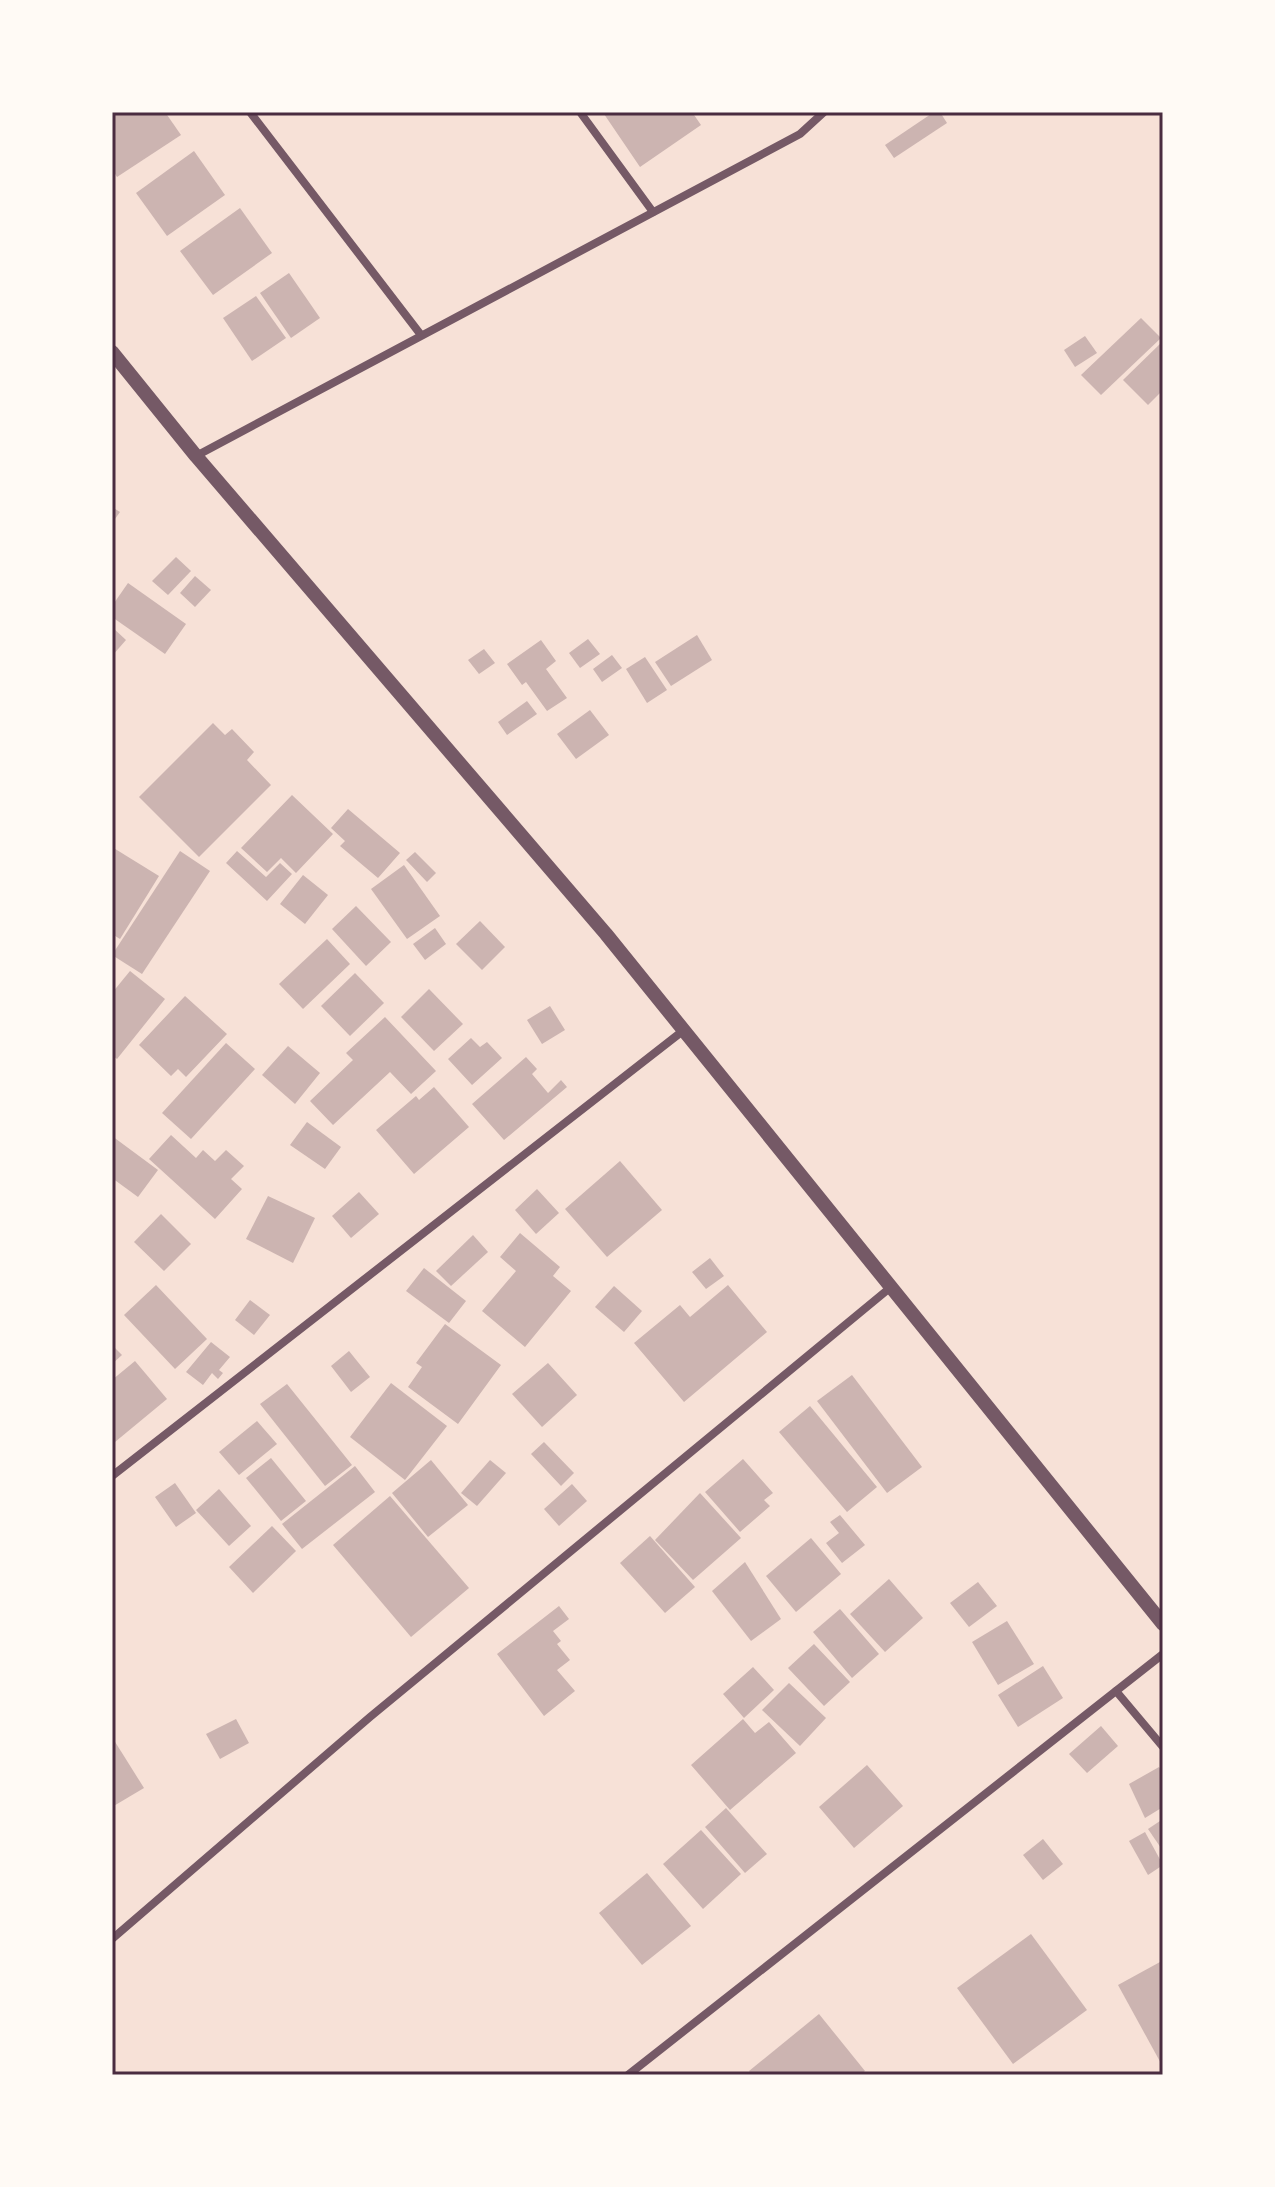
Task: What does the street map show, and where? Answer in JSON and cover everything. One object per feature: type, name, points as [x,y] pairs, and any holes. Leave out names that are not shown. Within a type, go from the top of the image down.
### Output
[{"type":"street","points":[[250,112],[421,335]]},
{"type":"street","points":[[580,112],[653,212]]},
{"type":"street","points":[[196,456],[800,134],[824,112]]},
{"type":"street","points":[[112,352],[196,456],[684,1030],[1163,1624]]},
{"type":"street","points":[[112,1476],[684,1030]]},
{"type":"street","points":[[112,1939],[370,1717],[891,1287]]},
{"type":"street","points":[[628,2075],[1163,1654]]},
{"type":"street","points":[[1116,1691],[1163,1747]]},
{"type":"building","points":[[116,112],[165,112],[181,135],[117,177],[112,169],[112,115]]},
{"type":"building","points":[[685,112],[688,115],[692,112],[701,125],[640,167],[604,114]]},
{"type":"building","points":[[934,112],[940,112],[947,123],[894,158],[885,145]]},
{"type":"building","points":[[194,151],[225,195],[167,236],[136,193]]},
{"type":"building","points":[[240,208],[272,253],[213,295],[180,251]]},
{"type":"building","points":[[289,273],[320,318],[291,338],[260,293]]},
{"type":"building","points":[[256,296],[286,338],[252,361],[223,318]]},
{"type":"building","points":[[1141,318],[1161,338],[1101,395],[1081,375]]},
{"type":"building","points":[[1085,336],[1097,353],[1075,367],[1064,350]]},
{"type":"building","points":[[1163,341],[1163,390],[1148,405],[1123,380]]},
{"type":"building","points":[[112,507],[120,512],[112,523]]},
{"type":"building","points":[[176,557],[191,571],[168,595],[152,581]]},
{"type":"building","points":[[195,576],[211,590],[195,607],[180,593]]},
{"type":"building","points":[[128,583],[186,624],[165,654],[112,617],[112,606]]},
{"type":"building","points":[[112,627],[126,640],[112,656]]},
{"type":"building","points":[[697,635],[712,660],[671,686],[655,662]]},
{"type":"building","points":[[588,639],[600,654],[580,668],[569,653]]},
{"type":"building","points":[[541,640],[556,661],[546,669],[567,698],[547,711],[526,682],[522,685],[507,664]]},
{"type":"building","points":[[484,649],[495,663],[479,674],[468,660]]},
{"type":"building","points":[[612,655],[622,668],[602,682],[593,669]]},
{"type":"building","points":[[645,657],[667,690],[647,703],[626,669]]},
{"type":"building","points":[[527,701],[537,714],[507,735],[498,722]]},
{"type":"building","points":[[590,710],[609,735],[576,759],[557,734]]},
{"type":"building","points":[[213,723],[225,735],[232,729],[254,752],[247,760],[271,785],[199,857],[139,797]]},
{"type":"building","points":[[292,795],[333,834],[296,873],[281,858],[267,872],[241,848]]},
{"type":"building","points":[[348,809],[400,853],[378,878],[340,846],[345,841],[331,828]]},
{"type":"building","points":[[112,847],[159,876],[120,939],[112,934]]},
{"type":"building","points":[[180,851],[210,871],[142,974],[112,955]]},
{"type":"building","points":[[237,851],[266,877],[280,863],[292,874],[267,901],[226,863]]},
{"type":"building","points":[[415,852],[436,873],[427,882],[406,860]]},
{"type":"building","points":[[404,865],[440,916],[407,939],[371,889]]},
{"type":"building","points":[[303,875],[328,895],[305,924],[280,904]]},
{"type":"building","points":[[356,906],[391,942],[366,966],[332,929]]},
{"type":"building","points":[[480,921],[505,947],[482,970],[456,944]]},
{"type":"building","points":[[435,928],[446,944],[425,960],[413,944]]},
{"type":"building","points":[[327,939],[350,964],[303,1009],[279,984]]},
{"type":"building","points":[[130,971],[165,999],[117,1059],[112,1055],[112,993]]},
{"type":"building","points":[[355,973],[384,1003],[350,1036],[321,1006]]},
{"type":"building","points":[[429,989],[463,1024],[434,1051],[401,1017]]},
{"type":"building","points":[[185,996],[227,1034],[186,1077],[178,1069],[171,1076],[139,1045]]},
{"type":"building","points":[[550,1006],[565,1030],[542,1044],[527,1020]]},
{"type":"building","points":[[385,1017],[436,1071],[411,1094],[390,1072],[333,1125],[310,1101],[353,1060],[346,1053]]},
{"type":"building","points":[[471,1038],[480,1047],[487,1042],[502,1058],[472,1085],[448,1059]]},
{"type":"building","points":[[226,1043],[255,1069],[191,1139],[162,1113]]},
{"type":"building","points":[[288,1046],[320,1073],[295,1104],[262,1075]]},
{"type":"building","points":[[526,1057],[537,1069],[532,1074],[548,1093],[561,1080],[567,1087],[504,1140],[472,1104]]},
{"type":"building","points":[[434,1087],[469,1127],[414,1174],[376,1130],[416,1096],[419,1100]]},
{"type":"building","points":[[307,1122],[341,1147],[325,1169],[290,1145]]},
{"type":"building","points":[[171,1135],[196,1158],[203,1150],[215,1161],[226,1150],[244,1166],[231,1179],[242,1189],[215,1219],[149,1159]]},
{"type":"building","points":[[112,1136],[158,1170],[138,1197],[112,1178]]},
{"type":"building","points":[[620,1161],[662,1210],[607,1257],[565,1209]]},
{"type":"building","points":[[537,1189],[559,1213],[536,1234],[515,1210]]},
{"type":"building","points":[[359,1192],[379,1214],[351,1238],[332,1216]]},
{"type":"building","points":[[268,1196],[315,1218],[293,1263],[246,1239]]},
{"type":"building","points":[[161,1214],[191,1244],[164,1271],[134,1242]]},
{"type":"building","points":[[520,1233],[560,1267],[553,1276],[571,1291],[525,1347],[482,1311],[516,1271],[500,1257]]},
{"type":"building","points":[[473,1235],[488,1252],[451,1286],[436,1271]]},
{"type":"building","points":[[710,1258],[724,1276],[706,1289],[692,1272]]},
{"type":"building","points":[[424,1268],[466,1301],[449,1323],[406,1291]]},
{"type":"building","points":[[156,1285],[207,1339],[175,1369],[124,1315]]},
{"type":"building","points":[[728,1285],[767,1332],[684,1402],[634,1343],[680,1305],[690,1317]]},
{"type":"building","points":[[614,1286],[642,1311],[624,1332],[595,1307]]},
{"type":"building","points":[[250,1300],[270,1315],[254,1335],[235,1320]]},
{"type":"building","points":[[445,1324],[501,1365],[458,1424],[408,1387],[422,1367],[416,1363]]},
{"type":"building","points":[[211,1342],[230,1357],[219,1370],[223,1373],[218,1379],[212,1373],[203,1385],[186,1372]]},
{"type":"building","points":[[112,1345],[122,1355],[112,1364]]},
{"type":"building","points":[[349,1351],[370,1377],[351,1392],[331,1366]]},
{"type":"building","points":[[135,1361],[167,1399],[115,1442],[112,1439],[112,1380]]},
{"type":"building","points":[[548,1363],[577,1395],[542,1427],[512,1394]]},
{"type":"building","points":[[852,1375],[922,1467],[887,1493],[817,1401]]},
{"type":"building","points":[[391,1383],[447,1426],[405,1480],[350,1437]]},
{"type":"building","points":[[287,1384],[352,1465],[325,1486],[260,1404]]},
{"type":"building","points":[[810,1406],[877,1487],[847,1512],[779,1432]]},
{"type":"building","points":[[257,1421],[277,1444],[239,1475],[219,1452]]},
{"type":"building","points":[[544,1442],[574,1473],[561,1486],[531,1454]]},
{"type":"building","points":[[271,1458],[306,1501],[281,1521],[246,1478]]},
{"type":"building","points":[[743,1459],[773,1493],[764,1500],[770,1506],[740,1532],[705,1492]]},
{"type":"building","points":[[431,1460],[468,1505],[428,1537],[392,1493]]},
{"type":"building","points":[[490,1460],[506,1473],[477,1506],[461,1493]]},
{"type":"building","points":[[355,1466],[375,1492],[302,1549],[282,1524]]},
{"type":"building","points":[[175,1483],[196,1513],[176,1527],[155,1497]]},
{"type":"building","points":[[572,1484],[587,1501],[559,1526],[544,1509]]},
{"type":"building","points":[[219,1489],[251,1526],[229,1546],[196,1510]]},
{"type":"building","points":[[700,1493],[741,1538],[693,1580],[655,1540]]},
{"type":"building","points":[[390,1496],[469,1588],[411,1637],[333,1545]]},
{"type":"building","points":[[840,1515],[865,1545],[842,1563],[826,1543],[839,1533],[830,1522]]},
{"type":"building","points":[[272,1526],[296,1551],[253,1593],[229,1567]]},
{"type":"building","points":[[650,1536],[695,1587],[665,1613],[620,1563]]},
{"type":"building","points":[[811,1538],[841,1574],[796,1612],[766,1576]]},
{"type":"building","points":[[745,1562],[781,1619],[751,1641],[712,1591]]},
{"type":"building","points":[[889,1579],[923,1618],[885,1652],[850,1614]]},
{"type":"building","points":[[978,1582],[997,1606],[969,1627],[950,1603]]},
{"type":"building","points":[[559,1606],[569,1619],[553,1631],[561,1641],[557,1644],[570,1660],[557,1670],[575,1691],[544,1716],[497,1654]]},
{"type":"building","points":[[840,1609],[879,1654],[852,1678],[813,1632]]},
{"type":"building","points":[[1007,1621],[1034,1664],[998,1685],[972,1642]]},
{"type":"building","points":[[814,1644],[850,1682],[824,1706],[788,1668]]},
{"type":"building","points":[[1043,1666],[1063,1698],[1018,1727],[998,1695]]},
{"type":"building","points":[[753,1667],[774,1690],[744,1718],[723,1694]]},
{"type":"building","points":[[789,1683],[826,1718],[800,1746],[762,1710]]},
{"type":"building","points":[[236,1719],[249,1743],[220,1759],[206,1734]]},
{"type":"building","points":[[743,1719],[755,1733],[769,1722],[796,1753],[730,1810],[691,1765]]},
{"type":"building","points":[[1101,1726],[1118,1746],[1087,1773],[1069,1754]]},
{"type":"building","points":[[112,1737],[144,1788],[112,1807]]},
{"type":"building","points":[[867,1765],[903,1806],[854,1848],[819,1807]]},
{"type":"building","points":[[1159,1767],[1163,1773],[1163,1807],[1145,1818],[1129,1784]]},
{"type":"building","points":[[726,1808],[767,1854],[745,1873],[705,1827]]},
{"type":"building","points":[[1163,1819],[1163,1851],[1148,1829]]},
{"type":"building","points":[[701,1830],[741,1874],[703,1909],[663,1864]]},
{"type":"building","points":[[1145,1832],[1163,1865],[1148,1875],[1129,1841]]},
{"type":"building","points":[[1043,1839],[1063,1864],[1043,1880],[1023,1855]]},
{"type":"building","points":[[647,1873],[691,1926],[642,1965],[599,1913]]},
{"type":"building","points":[[1031,1934],[1087,2010],[1013,2064],[957,1988]]},
{"type":"building","points":[[1160,1962],[1163,1967],[1163,2067],[1118,1985]]},
{"type":"building","points":[[819,2014],[865,2071],[860,2075],[752,2075],[749,2071]]}]
